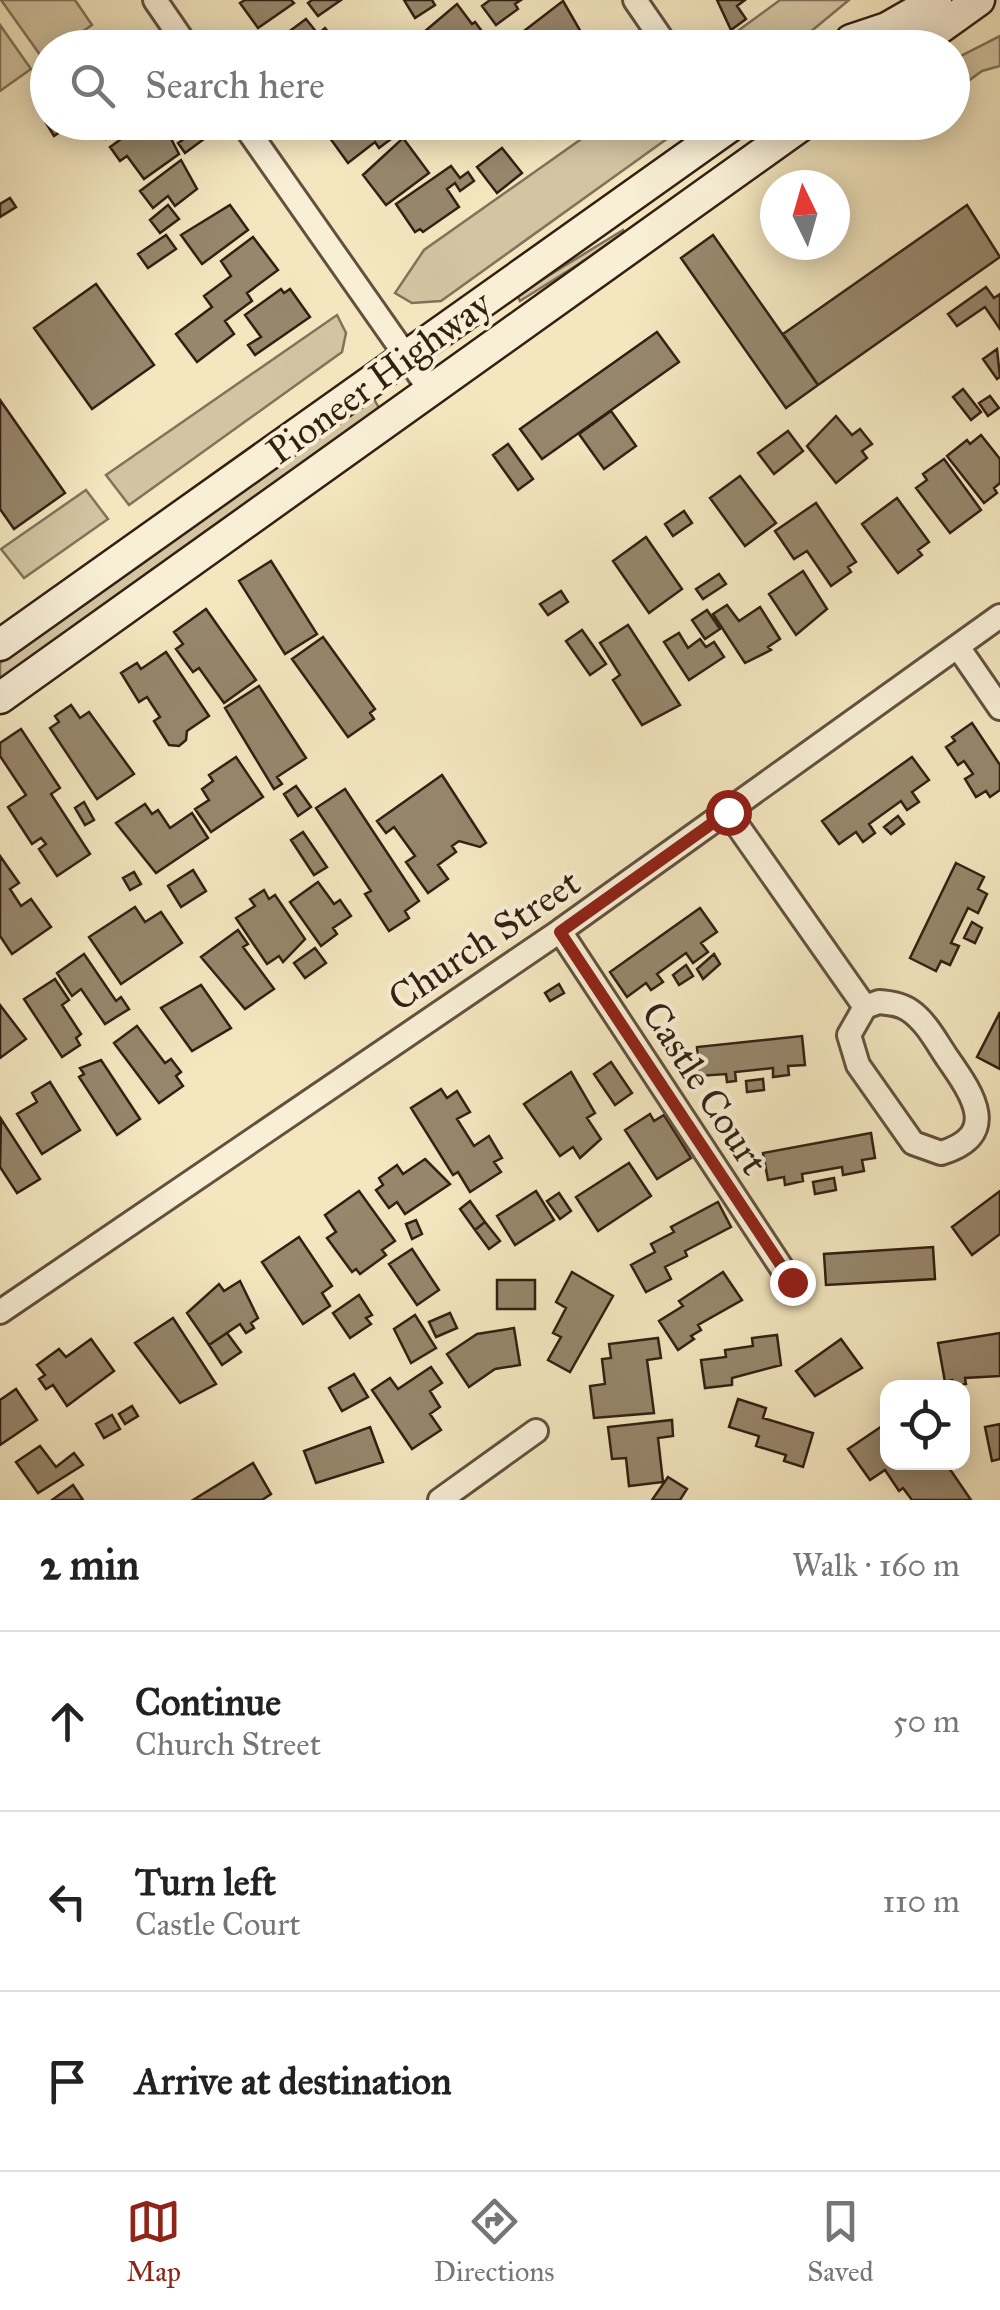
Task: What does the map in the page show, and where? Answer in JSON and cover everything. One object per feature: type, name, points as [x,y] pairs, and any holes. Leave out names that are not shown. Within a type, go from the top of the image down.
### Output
[{"type":"main road","points":[[865,30],[907,0]]},
{"type":"main road","points":[[881,30],[936,0]]},
{"type":"main road","points":[[940,30],[983,3]]},
{"type":"main road","name":"Pioneer Highway","points":[[0,646],[711,140]]},
{"type":"main road","name":"Pioneer Highway","points":[[0,698],[781,140]]},
{"type":"main road","points":[[692,154],[718,186]]},
{"type":"street","points":[[155,0],[176,30]]},
{"type":"street","points":[[635,0],[656,30]]},
{"type":"street","points":[[255,140],[430,390]]},
{"type":"street","name":"Church Street","points":[[0,1312],[560,932],[1000,616]]},
{"type":"street","points":[[958,647],[1000,708]]},
{"type":"street","points":[[728,812],[866,1007]]},
{"type":"street","name":"Castle Court","points":[[560,932],[792,1282]]},
{"type":"street","points":[[891,1003],[922,1022],[973,1095],[979,1112],[978,1128],[969,1142],[941,1153],[913,1143],[850,1046],[852,1026],[866,1007],[891,1003]]},
{"type":"street","points":[[440,1500],[536,1430]]},
{"type":"shaded area","points":[[1,0],[75,0],[92,25],[85,30],[30,30],[30,41]]},
{"type":"shaded area","points":[[780,0],[849,0],[813,30],[739,30]]},
{"type":"shaded area","points":[[0,25],[30,70],[0,91]]},
{"type":"shaded area","points":[[1000,36],[1000,66],[970,80],[970,51]]},
{"type":"shaded area","points":[[580,140],[665,140],[441,301],[412,303],[395,293],[424,250]]},
{"type":"shaded area","points":[[623,230],[625,235],[520,301],[517,295]]},
{"type":"shaded area","points":[[337,315],[346,333],[342,352],[129,505],[106,475]]},
{"type":"shaded area","points":[[374,399],[379,408],[365,421],[0,680],[0,663]]},
{"type":"shaded area","points":[[86,490],[108,519],[24,578],[1,549]]},
{"type":"building","points":[[341,0],[318,16],[308,3]]},
{"type":"building","points":[[404,0],[432,0],[435,5],[415,18]]},
{"type":"building","points":[[490,0],[521,0],[515,4],[518,9],[496,25],[482,6]]},
{"type":"building","points":[[717,0],[745,0],[737,6],[746,19],[731,30]]},
{"type":"building","points":[[563,1],[580,30],[525,30]]},
{"type":"building","points":[[240,3],[294,3],[258,28]]},
{"type":"building","points":[[457,4],[481,30],[426,30]]},
{"type":"building","points":[[306,19],[315,30],[291,30]]},
{"type":"building","points":[[120,140],[172,140],[179,154],[144,179],[127,156],[120,161],[110,147]]},
{"type":"building","points":[[183,140],[203,140],[185,153],[178,143]]},
{"type":"building","points":[[331,140],[390,140],[379,148],[375,142],[348,163]]},
{"type":"building","points":[[401,140],[429,173],[386,205],[363,175]]},
{"type":"building","points":[[502,148],[522,173],[497,193],[477,167]]},
{"type":"building","points":[[181,160],[197,189],[175,206],[168,196],[153,208],[140,191]]},
{"type":"building","points":[[451,166],[460,178],[468,172],[474,181],[460,191],[455,183],[447,189],[459,207],[423,232],[415,232],[396,204]]},
{"type":"building","points":[[10,198],[16,207],[0,217],[0,204]]},
{"type":"building","points":[[168,205],[179,219],[160,233],[150,220]]},
{"type":"building","points":[[230,205],[248,230],[202,264],[181,235]]},
{"type":"building","points":[[967,205],[1000,257],[818,385],[783,334]]},
{"type":"building","points":[[166,235],[176,249],[148,268],[138,254]]},
{"type":"building","points":[[713,235],[818,385],[786,408],[681,258]]},
{"type":"building","points":[[253,237],[278,270],[247,293],[252,301],[225,321],[234,334],[197,362],[176,334],[212,307],[204,296],[231,276],[221,261]]},
{"type":"building","points":[[96,284],[154,365],[92,409],[34,328]]},
{"type":"building","points":[[986,287],[994,298],[1000,294],[1000,329],[985,307],[957,326],[948,314]]},
{"type":"building","points":[[281,289],[284,293],[290,289],[310,317],[255,355],[248,345],[261,337],[245,315]]},
{"type":"building","points":[[657,332],[679,362],[542,459],[520,429]]},
{"type":"building","points":[[997,349],[1000,377],[997,379],[983,359]]},
{"type":"building","points":[[963,389],[981,412],[971,420],[953,397]]},
{"type":"building","points":[[990,396],[999,408],[988,416],[979,403]]},
{"type":"building","points":[[0,400],[65,493],[14,529],[0,509]]},
{"type":"building","points":[[611,411],[636,446],[604,469],[579,434]]},
{"type":"building","points":[[836,416],[852,435],[860,429],[872,444],[862,451],[867,458],[836,483],[807,446]]},
{"type":"building","points":[[788,431],[803,451],[774,474],[758,453]]},
{"type":"building","points":[[981,435],[1000,459],[1000,483],[994,488],[997,493],[984,503],[947,456],[967,440],[970,444]]},
{"type":"building","points":[[508,444],[533,479],[518,490],[493,455]]},
{"type":"building","points":[[944,459],[981,510],[950,533],[916,488],[927,480],[923,474]]},
{"type":"building","points":[[740,476],[776,523],[745,546],[710,498]]},
{"type":"building","points":[[897,498],[929,542],[918,550],[922,555],[898,573],[862,524]]},
{"type":"building","points":[[816,503],[856,562],[848,567],[851,572],[831,586],[807,551],[794,559],[775,531]]},
{"type":"building","points":[[684,511],[692,523],[673,536],[665,524]]},
{"type":"building","points":[[646,537],[682,589],[649,613],[613,561]]},
{"type":"building","points":[[271,561],[317,634],[285,654],[239,581]]},
{"type":"building","points":[[803,571],[827,609],[796,635],[769,594]]},
{"type":"building","points":[[719,574],[726,584],[703,599],[696,589]]},
{"type":"building","points":[[561,591],[568,602],[548,615],[540,604]]},
{"type":"building","points":[[727,605],[739,621],[760,607],[780,639],[768,647],[771,650],[745,663],[713,614]]},
{"type":"building","points":[[206,609],[256,680],[224,703],[199,668],[193,672],[176,649],[183,644],[174,632]]},
{"type":"building","points":[[707,610],[720,629],[705,639],[692,620]]},
{"type":"building","points":[[628,625],[680,705],[642,725],[613,680],[620,675],[600,643]]},
{"type":"building","points":[[582,630],[606,664],[590,675],[566,641]]},
{"type":"building","points":[[679,633],[688,648],[700,639],[706,647],[714,642],[724,657],[689,680],[664,642]]},
{"type":"building","points":[[323,637],[375,709],[370,713],[374,719],[348,737],[292,659]]},
{"type":"building","points":[[166,652],[209,716],[187,731],[186,740],[179,746],[169,745],[154,721],[160,717],[147,697],[139,702],[121,673],[137,663],[141,669]]},
{"type":"building","points":[[259,686],[306,758],[277,777],[282,784],[274,789],[225,708]]},
{"type":"building","points":[[71,705],[80,718],[89,712],[134,774],[97,799],[50,728],[59,722],[55,716]]},
{"type":"building","points":[[972,723],[1000,765],[1000,790],[990,797],[986,791],[976,797],[965,779],[973,774],[964,761],[958,765],[946,747],[955,741],[952,737]]},
{"type":"building","points":[[21,729],[60,788],[51,794],[90,854],[57,876],[39,849],[46,844],[41,838],[32,844],[8,807],[26,795],[0,756],[0,743]]},
{"type":"building","points":[[236,757],[263,797],[211,832],[195,809],[209,800],[202,789],[213,781],[209,775]]},
{"type":"building","points":[[912,757],[929,780],[912,792],[919,802],[907,810],[901,801],[869,824],[875,833],[863,842],[856,832],[839,844],[822,821]]},
{"type":"building","points":[[442,775],[486,843],[480,847],[459,841],[452,846],[456,852],[438,865],[448,879],[428,893],[406,862],[415,856],[394,827],[386,833],[377,821]]},
{"type":"building","points":[[296,786],[311,807],[298,816],[284,794]]},
{"type":"building","points":[[345,789],[419,901],[405,911],[409,918],[389,931],[365,894],[371,891],[316,808]]},
{"type":"building","points":[[84,802],[94,820],[85,825],[75,808]]},
{"type":"building","points":[[145,804],[152,814],[158,810],[170,828],[192,813],[208,838],[156,873],[116,823]]},
{"type":"building","points":[[898,816],[904,824],[891,834],[884,827]]},
{"type":"building","points":[[303,832],[327,867],[314,875],[291,840]]},
{"type":"building","points":[[0,856],[19,883],[10,889],[21,906],[31,899],[51,927],[12,954],[0,936]]},
{"type":"building","points":[[956,863],[984,877],[978,889],[987,894],[978,913],[968,908],[951,943],[959,946],[950,965],[941,961],[936,971],[910,958]]},
{"type":"building","points":[[193,870],[206,891],[181,907],[168,886]]},
{"type":"building","points":[[134,872],[141,884],[130,890],[123,878]]},
{"type":"building","points":[[318,882],[334,904],[340,900],[351,916],[333,928],[337,934],[321,946],[290,902]]},
{"type":"building","points":[[264,890],[269,899],[275,895],[305,939],[283,962],[279,956],[267,964],[236,918],[255,906],[250,899]]},
{"type":"building","points":[[135,907],[145,922],[161,912],[182,943],[121,984],[89,937]]},
{"type":"building","points":[[700,908],[717,932],[701,943],[708,952],[693,963],[686,953],[657,974],[663,982],[651,990],[646,983],[627,997],[610,972]]},
{"type":"building","points":[[972,922],[982,928],[975,943],[964,938]]},
{"type":"building","points":[[238,930],[248,944],[243,947],[274,989],[245,1009],[201,957]]},
{"type":"building","points":[[315,948],[326,963],[305,978],[294,963]]},
{"type":"building","points":[[84,954],[116,1001],[121,997],[129,1009],[105,1024],[81,989],[72,996],[57,973]]},
{"type":"building","points":[[714,954],[720,964],[703,979],[697,969]]},
{"type":"building","points":[[686,965],[693,976],[679,985],[673,975]]},
{"type":"building","points":[[55,979],[69,1000],[62,1005],[81,1034],[76,1038],[80,1045],[62,1057],[24,999]]},
{"type":"building","points":[[559,984],[564,993],[550,1001],[545,993]]},
{"type":"building","points":[[201,985],[231,1028],[192,1051],[161,1008]]},
{"type":"building","points":[[0,1005],[26,1039],[0,1058]]},
{"type":"building","points":[[1000,1012],[1000,1069],[977,1057]]},
{"type":"building","points":[[137,1026],[165,1063],[171,1059],[181,1072],[176,1076],[183,1086],[159,1103],[114,1043]]},
{"type":"building","points":[[802,1036],[805,1065],[788,1066],[789,1075],[773,1077],[773,1068],[735,1072],[736,1081],[727,1082],[726,1074],[699,1076],[697,1047]]},
{"type":"building","points":[[101,1060],[140,1119],[117,1135],[79,1077],[84,1074],[80,1068]]},
{"type":"building","points":[[611,1062],[632,1093],[615,1105],[594,1074]]},
{"type":"building","points":[[571,1072],[595,1113],[587,1118],[601,1139],[580,1158],[573,1147],[560,1156],[524,1104]]},
{"type":"building","points":[[763,1079],[764,1090],[747,1092],[746,1081]]},
{"type":"building","points":[[50,1082],[80,1130],[42,1154],[17,1114],[37,1102],[32,1093]]},
{"type":"building","points":[[441,1089],[447,1098],[457,1091],[470,1112],[457,1119],[474,1146],[489,1136],[502,1158],[494,1162],[501,1172],[470,1192],[458,1172],[453,1175],[411,1108]]},
{"type":"building","points":[[650,1114],[654,1121],[664,1115],[691,1158],[657,1179],[625,1130]]},
{"type":"building","points":[[1,1119],[40,1179],[17,1193],[0,1167]]},
{"type":"building","points":[[871,1133],[875,1158],[862,1160],[864,1171],[843,1175],[842,1167],[802,1174],[803,1181],[785,1185],[784,1177],[768,1180],[763,1153]]},
{"type":"building","points":[[425,1159],[450,1184],[405,1214],[397,1202],[389,1208],[376,1190],[383,1185],[379,1178],[397,1165],[403,1174]]},
{"type":"building","points":[[629,1163],[651,1196],[598,1231],[576,1197]]},
{"type":"building","points":[[834,1178],[836,1190],[815,1194],[813,1182]]},
{"type":"building","points":[[359,1191],[395,1241],[382,1250],[386,1255],[360,1274],[356,1269],[352,1272],[327,1238],[336,1232],[325,1215]]},
{"type":"building","points":[[536,1191],[554,1220],[515,1245],[497,1216]]},
{"type":"building","points":[[1000,1191],[1000,1234],[972,1255],[952,1227]]},
{"type":"building","points":[[559,1193],[571,1211],[560,1219],[547,1201]]},
{"type":"building","points":[[470,1201],[485,1222],[475,1230],[460,1209]]},
{"type":"building","points":[[718,1202],[731,1227],[685,1251],[687,1256],[665,1267],[671,1279],[646,1292],[631,1265],[655,1252],[651,1244],[674,1232],[671,1227]]},
{"type":"building","points":[[416,1220],[422,1234],[412,1239],[406,1224]]},
{"type":"building","points":[[485,1222],[500,1241],[489,1249],[475,1230]]},
{"type":"building","points":[[299,1237],[332,1286],[322,1293],[330,1306],[303,1324],[262,1262]]},
{"type":"building","points":[[933,1247],[935,1279],[826,1285],[824,1254]]},
{"type":"building","points":[[412,1249],[439,1290],[417,1305],[389,1264]]},
{"type":"building","points":[[572,1272],[613,1296],[570,1372],[548,1360],[561,1337],[553,1333],[566,1308],[556,1302]]},
{"type":"building","points":[[723,1272],[742,1300],[698,1325],[701,1330],[691,1336],[694,1339],[678,1350],[659,1321],[683,1306],[679,1301]]},
{"type":"building","points":[[497,1280],[535,1280],[535,1309],[497,1309]]},
{"type":"building","points":[[240,1281],[258,1318],[251,1323],[254,1328],[246,1333],[240,1324],[209,1345],[187,1313],[219,1284],[224,1291]]},
{"type":"building","points":[[359,1295],[372,1315],[366,1318],[371,1324],[350,1338],[333,1313]]},
{"type":"building","points":[[450,1313],[457,1328],[436,1337],[429,1322]]},
{"type":"building","points":[[415,1315],[436,1348],[411,1363],[394,1329]]},
{"type":"building","points":[[173,1318],[216,1384],[180,1403],[135,1343]]},
{"type":"building","points":[[514,1328],[520,1365],[495,1369],[469,1387],[447,1354],[477,1334]]},
{"type":"building","points":[[227,1333],[241,1352],[222,1365],[209,1345]]},
{"type":"building","points":[[1000,1333],[1000,1376],[945,1380],[938,1343]]},
{"type":"building","points":[[777,1335],[781,1365],[732,1378],[732,1385],[705,1388],[701,1360],[726,1357],[725,1350],[753,1346],[752,1338]]},
{"type":"building","points":[[658,1338],[661,1358],[647,1360],[654,1413],[594,1418],[590,1386],[605,1384],[602,1359],[611,1358],[609,1344]]},
{"type":"building","points":[[91,1339],[114,1371],[67,1406],[53,1385],[46,1389],[39,1379],[45,1375],[37,1365],[59,1349],[66,1357]]},
{"type":"building","points":[[841,1339],[862,1368],[815,1396],[796,1371]]},
{"type":"building","points":[[431,1367],[442,1383],[430,1391],[440,1407],[430,1414],[441,1430],[412,1449],[372,1390],[390,1378],[398,1389]]},
{"type":"building","points":[[354,1374],[368,1397],[342,1411],[329,1388]]},
{"type":"building","points":[[16,1389],[37,1420],[0,1445],[0,1400]]},
{"type":"building","points":[[738,1399],[766,1408],[763,1418],[813,1433],[803,1467],[784,1461],[786,1455],[756,1446],[759,1436],[729,1427]]},
{"type":"building","points":[[132,1406],[138,1416],[125,1424],[119,1414]]},
{"type":"building","points":[[112,1415],[120,1429],[104,1438],[96,1424]]},
{"type":"building","points":[[672,1420],[673,1436],[658,1438],[663,1482],[629,1486],[626,1458],[612,1459],[608,1427]]},
{"type":"building","points":[[1000,1424],[1000,1459],[992,1461],[985,1427]]},
{"type":"building","points":[[370,1427],[383,1462],[316,1483],[304,1451]]},
{"type":"building","points":[[880,1427],[880,1470],[885,1470],[870,1480],[848,1449]]},
{"type":"building","points":[[40,1446],[56,1467],[74,1453],[83,1465],[38,1493],[16,1462]]},
{"type":"building","points":[[253,1463],[271,1494],[262,1500],[193,1500]]},
{"type":"building","points":[[885,1470],[950,1470],[971,1500],[912,1500],[903,1488],[899,1491]]},
{"type":"building","points":[[668,1477],[687,1489],[680,1500],[652,1500]]},
{"type":"building","points":[[73,1485],[83,1500],[52,1500]]},
{"type":"route","points":[[728,812],[560,932],[792,1282]]}]
